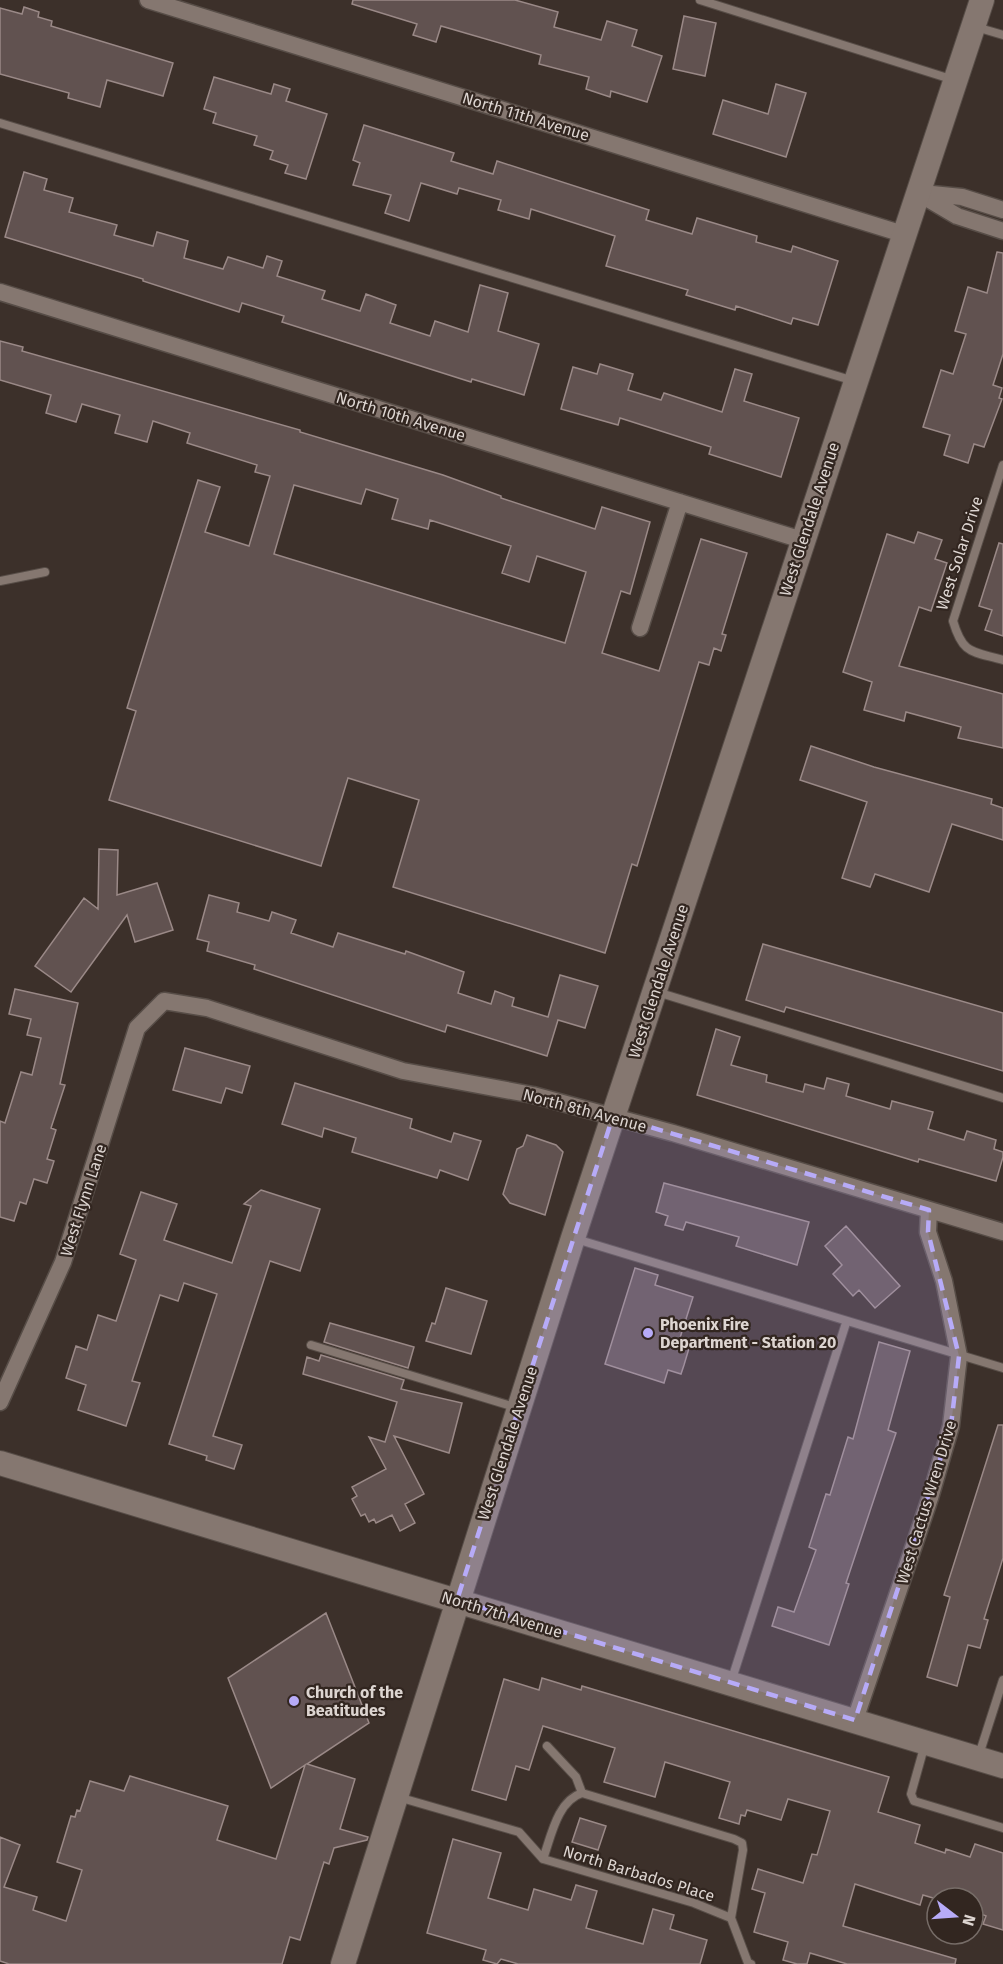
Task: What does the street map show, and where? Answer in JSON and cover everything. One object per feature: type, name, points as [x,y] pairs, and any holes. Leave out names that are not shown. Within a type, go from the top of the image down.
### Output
[{"type":"main road","name":"West Glendale Avenue","points":[[343,1964],[573,1238],[854,381],[982,0]]},
{"type":"main road","name":"North 7th Avenue","points":[[0,1463],[1003,1766]]},
{"type":"street","name":"North 11th Avenue","points":[[148,0],[903,234]]},
{"type":"street","points":[[918,193],[962,197],[1003,210]]},
{"type":"street","points":[[918,193],[957,216],[1003,231]]},
{"type":"street","name":"North 10th Avenue","points":[[0,292],[802,540]]},
{"type":"street","points":[[640,628],[681,502]]},
{"type":"street","name":"North 8th Avenue","points":[[164,1000],[207,1008],[403,1071],[533,1095],[613,1116],[1003,1232]]},
{"type":"street","name":"West Flynn Lane","points":[[0,1402],[63,1262],[137,1028],[164,1000]]},
{"type":"street","name":"West Cactus Wren Drive","points":[[855,1720],[951,1426],[959,1356],[944,1281],[928,1232],[929,1210]]},
{"type":"lane","points":[[700,0],[955,80]]},
{"type":"lane","points":[[973,26],[1003,35]]},
{"type":"lane","points":[[0,123],[854,381]]},
{"type":"lane","name":"West Solar Drive","points":[[1003,465],[952,621],[958,639],[965,649],[1003,660]]},
{"type":"lane","points":[[0,581],[45,572]]},
{"type":"lane","points":[[654,991],[1003,1098]]},
{"type":"lane","points":[[573,1238],[846,1323],[1003,1368]]},
{"type":"lane","points":[[730,1682],[846,1323]]},
{"type":"lane","points":[[310,1345],[519,1408]]},
{"type":"lane","points":[[978,1758],[1003,1680]]},
{"type":"lane","points":[[925,1742],[911,1794],[914,1800],[1003,1828]]},
{"type":"lane","points":[[547,1746],[576,1777],[582,1793]]},
{"type":"lane","points":[[543,1859],[564,1806],[572,1796],[582,1793],[741,1843],[743,1850],[731,1918]]},
{"type":"lane","name":"North Barbados Place","points":[[395,1796],[519,1833],[543,1859],[693,1903],[731,1918],[748,1963],[751,1964]]},
{"type":"highlighted area","points":[[613,1116],[929,1210],[928,1232],[959,1356],[951,1426],[855,1720],[457,1600]]},
{"type":"building","points":[[353,0],[515,0],[558,12],[554,27],[601,40],[607,21],[637,30],[632,46],[662,56],[647,102],[611,91],[610,97],[586,89],[589,77],[539,64],[541,55],[441,26],[436,42],[413,35],[417,24],[352,4]]},
{"type":"building","points":[[24,7],[39,12],[38,17],[52,21],[51,26],[173,63],[163,96],[107,80],[100,107],[68,98],[69,93],[0,74],[0,8],[22,14]]},
{"type":"building","points":[[684,16],[716,23],[705,76],[673,69]]},
{"type":"building","points":[[214,77],[271,94],[274,84],[290,89],[286,101],[327,114],[306,179],[285,173],[288,165],[270,159],[273,151],[254,145],[257,136],[213,123],[216,113],[204,109]]},
{"type":"building","points":[[776,84],[806,93],[786,157],[713,134],[723,100],[768,114]]},
{"type":"building","points":[[364,125],[454,153],[451,161],[493,174],[497,161],[649,210],[646,220],[692,234],[697,218],[757,236],[756,242],[791,252],[793,246],[838,261],[818,325],[793,318],[791,324],[736,306],[735,310],[686,295],[688,290],[606,266],[615,236],[531,209],[529,219],[498,210],[501,200],[459,188],[457,194],[421,183],[409,221],[385,213],[391,195],[353,185],[360,163],[353,160]]},
{"type":"building","points":[[24,172],[47,179],[44,190],[73,198],[69,212],[117,225],[114,235],[153,246],[157,232],[188,241],[184,258],[223,269],[228,257],[263,268],[267,256],[282,261],[277,276],[325,291],[322,299],[360,311],[366,294],[396,305],[390,323],[430,336],[435,321],[468,332],[480,285],[508,293],[498,331],[539,344],[524,395],[472,379],[471,382],[282,322],[284,316],[242,303],[239,312],[143,281],[143,279],[5,237]]},
{"type":"building","points":[[997,252],[1003,253],[1003,354],[993,385],[1002,388],[999,398],[1002,399],[984,447],[974,444],[968,463],[944,455],[950,435],[923,427],[941,370],[953,374],[966,334],[955,331],[968,287],[987,293]]},
{"type":"building","points":[[0,341],[23,347],[22,351],[300,430],[300,432],[443,475],[501,496],[501,498],[595,529],[602,507],[650,522],[630,594],[621,591],[602,653],[659,671],[701,539],[747,553],[722,634],[726,635],[721,651],[714,648],[709,665],[699,662],[637,866],[632,864],[605,953],[393,887],[419,800],[348,778],[321,866],[109,800],[136,711],[127,708],[198,480],[220,487],[205,532],[249,546],[270,476],[255,472],[257,465],[187,443],[190,433],[153,421],[147,442],[115,433],[120,415],[82,404],[76,422],[46,413],[51,395],[0,380]],"holes":[[[294,485],[361,504],[366,489],[398,499],[392,519],[428,529],[430,520],[511,546],[502,573],[529,582],[537,556],[586,572],[565,643],[274,554]]]},
{"type":"building","points":[[600,364],[633,374],[628,390],[661,400],[664,393],[722,412],[735,369],[752,374],[744,401],[799,418],[781,477],[709,454],[711,447],[620,418],[618,425],[561,409],[573,367],[597,374]]},
{"type":"building","points":[[918,532],[942,540],[935,559],[947,563],[931,611],[919,607],[899,666],[1003,694],[1003,748],[958,738],[961,727],[906,712],[904,721],[864,710],[872,682],[843,672],[887,534],[914,543]]},
{"type":"building","points":[[999,543],[1003,544],[1003,636],[985,630],[992,610],[979,606]]},
{"type":"building","points":[[811,746],[874,767],[992,799],[991,804],[1003,808],[1003,840],[952,824],[929,892],[875,874],[870,887],[842,878],[867,802],[800,780]]},
{"type":"building","points":[[99,849],[118,850],[117,895],[157,883],[173,930],[135,942],[127,915],[71,992],[35,966],[84,898],[98,909]]},
{"type":"building","points":[[209,895],[239,903],[237,912],[269,921],[272,912],[296,920],[291,933],[333,947],[338,933],[405,954],[406,951],[464,972],[458,993],[491,1004],[495,991],[514,998],[512,1006],[548,1017],[560,975],[598,986],[585,1028],[558,1020],[547,1056],[447,1025],[445,1032],[254,969],[255,965],[207,951],[209,942],[197,939]]},
{"type":"building","points":[[763,944],[1003,1013],[1003,1071],[786,1007],[784,1012],[746,1000]]},
{"type":"building","points":[[15,989],[78,1003],[60,1084],[65,1085],[51,1128],[56,1130],[47,1159],[54,1161],[47,1183],[34,1179],[26,1204],[20,1202],[14,1221],[0,1217],[0,1121],[5,1123],[21,1072],[32,1075],[41,1038],[27,1035],[31,1019],[9,1014]]},
{"type":"building","points":[[716,1029],[740,1037],[731,1065],[767,1075],[766,1082],[803,1092],[805,1084],[824,1089],[827,1078],[849,1084],[846,1096],[890,1109],[892,1101],[933,1112],[928,1129],[964,1140],[967,1131],[996,1140],[994,1149],[1003,1152],[1003,1157],[996,1181],[919,1159],[918,1162],[697,1095]]},
{"type":"building","points":[[185,1048],[250,1066],[242,1093],[226,1088],[221,1103],[173,1090]]},
{"type":"building","points":[[295,1083],[412,1119],[410,1128],[451,1142],[454,1133],[481,1141],[468,1180],[440,1170],[437,1178],[352,1152],[356,1138],[324,1128],[322,1137],[282,1124]]},
{"type":"building","points":[[527,1135],[556,1145],[563,1152],[545,1215],[510,1203],[503,1194],[517,1149],[523,1146]]},
{"type":"building","points":[[664,1183],[809,1222],[797,1265],[736,1246],[739,1237],[686,1222],[683,1230],[665,1225],[668,1216],[656,1212]]},
{"type":"building","points":[[261,1190],[320,1209],[300,1271],[270,1261],[213,1436],[242,1445],[234,1469],[206,1460],[207,1456],[169,1444],[217,1294],[184,1283],[178,1301],[160,1295],[132,1381],[140,1383],[126,1426],[78,1410],[86,1385],[66,1378],[76,1346],[87,1350],[98,1315],[116,1321],[136,1260],[120,1254],[141,1192],[177,1204],[164,1240],[232,1263],[251,1206],[244,1204]]},
{"type":"building","points":[[846,1226],[900,1286],[875,1308],[859,1290],[853,1296],[833,1274],[842,1265],[825,1246]]},
{"type":"building","name":"Phoenix Fire Department - Station 20","points":[[635,1268],[658,1275],[655,1285],[693,1297],[679,1341],[690,1345],[681,1374],[668,1370],[664,1383],[605,1364]]},
{"type":"building","points":[[446,1288],[487,1301],[471,1354],[426,1341],[432,1323],[435,1324]]},
{"type":"building","points":[[330,1323],[414,1347],[408,1368],[324,1342]]},
{"type":"building","points":[[879,1342],[910,1351],[888,1430],[896,1433],[846,1583],[849,1584],[829,1645],[772,1626],[778,1607],[794,1612],[816,1550],[809,1547],[826,1494],[830,1495],[848,1437],[853,1439]]},
{"type":"building","points":[[321,1355],[404,1380],[401,1389],[462,1403],[449,1453],[394,1436],[424,1494],[405,1504],[415,1523],[400,1531],[392,1515],[376,1523],[374,1519],[369,1522],[365,1514],[361,1516],[352,1499],[357,1496],[352,1487],[386,1469],[369,1437],[385,1442],[397,1402],[303,1374],[307,1357],[319,1361]]},
{"type":"building","points":[[998,1425],[1003,1425],[1003,1558],[984,1619],[988,1620],[980,1648],[968,1645],[957,1686],[927,1677],[950,1597],[944,1595]]},
{"type":"building","points":[[326,1613],[369,1723],[307,1764],[355,1779],[340,1829],[368,1837],[367,1840],[334,1848],[329,1864],[324,1862],[300,1940],[290,1937],[282,1964],[9,1964],[0,1961],[0,1837],[20,1845],[4,1887],[37,1897],[33,1910],[66,1921],[82,1870],[57,1862],[71,1816],[75,1817],[77,1810],[80,1811],[90,1781],[124,1791],[130,1776],[228,1806],[217,1840],[276,1859],[305,1765],[271,1788],[228,1678]]},
{"type":"building","points":[[542,1678],[581,1690],[582,1686],[889,1777],[878,1812],[920,1825],[915,1843],[945,1853],[946,1849],[970,1857],[975,1844],[1003,1853],[1003,1930],[985,1925],[985,1886],[925,1886],[925,1896],[923,1895],[920,1905],[855,1884],[843,1926],[956,1959],[955,1964],[847,1964],[810,1953],[807,1964],[783,1960],[788,1942],[754,1932],[765,1893],[752,1889],[758,1869],[803,1883],[812,1854],[817,1855],[830,1811],[788,1799],[781,1820],[747,1810],[745,1816],[741,1815],[739,1824],[719,1818],[730,1782],[665,1762],[655,1797],[604,1782],[615,1748],[543,1726],[529,1770],[516,1766],[506,1800],[472,1790],[504,1679],[539,1690]]},
{"type":"building","points":[[580,1818],[606,1826],[598,1850],[572,1842]]},
{"type":"building","points":[[453,1839],[501,1853],[488,1898],[528,1910],[534,1889],[571,1900],[576,1885],[597,1891],[586,1928],[643,1944],[653,1909],[674,1915],[670,1929],[707,1940],[700,1964],[518,1964],[501,1959],[497,1964],[483,1960],[486,1950],[427,1933]]},
{"type":"place","name":"Phoenix Fire Department - Station 20","points":[[648,1333]]},
{"type":"place","name":"Church of the Beatitudes","points":[[294,1701]]}]
